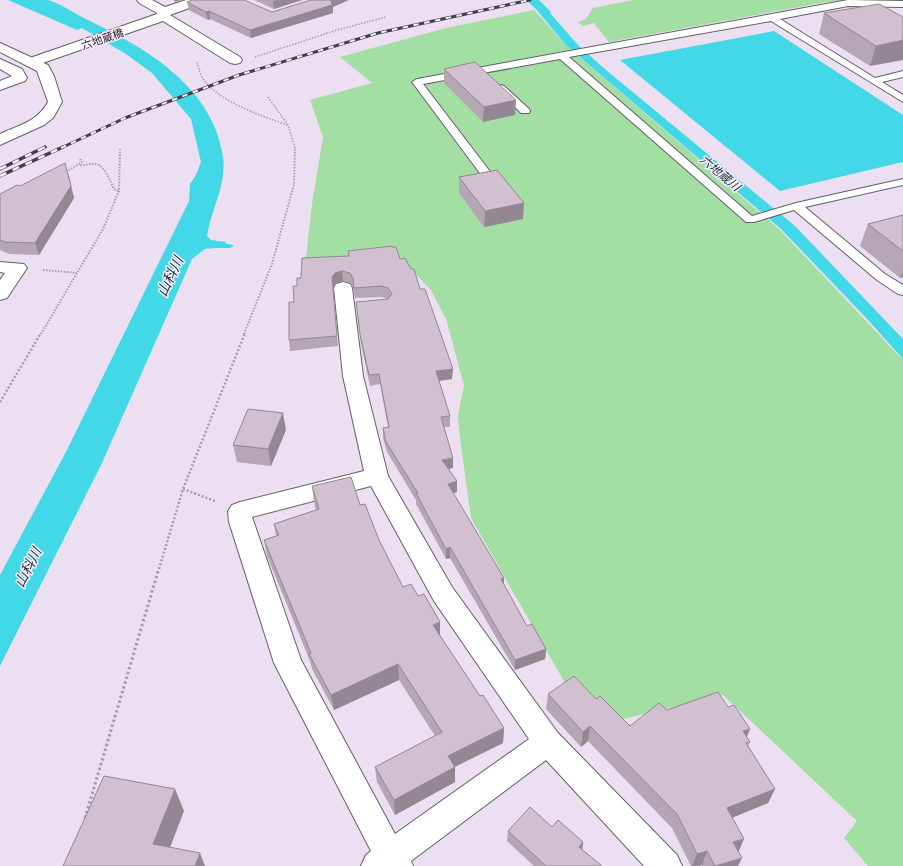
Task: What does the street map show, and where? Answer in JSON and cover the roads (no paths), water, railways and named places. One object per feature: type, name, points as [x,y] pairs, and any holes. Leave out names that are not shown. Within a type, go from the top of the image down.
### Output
[{"type":"street","points":[[143,0],[160,16],[235,60]]},
{"type":"street","name":"六地蔵橋","points":[[32,62],[200,0]]},
{"type":"street","points":[[0,47],[43,68],[55,102],[48,115],[39,122],[0,140]]},
{"type":"street","points":[[13,53],[32,47]]},
{"type":"street","points":[[0,63],[17,72],[20,78],[0,86]]},
{"type":"street","points":[[0,267],[18,268],[0,294]]},
{"type":"street","points":[[349,300],[353,376],[377,476],[443,594],[548,742],[666,866]]},
{"type":"street","points":[[377,476],[240,510],[241,522],[288,663],[388,863],[548,742]]},
{"type":"lane","points":[[488,178],[417,82],[772,18],[816,8],[848,3],[903,4]]},
{"type":"lane","points":[[772,18],[903,99]]},
{"type":"lane","points":[[562,56],[750,220],[796,206],[903,182]]},
{"type":"lane","points":[[482,70],[525,110]]},
{"type":"lane","points":[[874,81],[903,74]]},
{"type":"lane","points":[[796,206],[881,277],[903,291]]},
{"type":"water","name":"山科川","points":[[8,0],[48,0],[58,4],[130,42],[152,56],[191,90],[206,109],[217,132],[223,157],[224,167],[221,187],[207,236],[211,240],[226,242],[225,247],[205,249],[192,259],[102,463],[0,666],[0,575],[67,450],[189,201],[190,184],[196,175],[201,162],[191,119],[152,73],[126,54],[82,28],[77,30]]},
{"type":"water","name":"六地蔵川","points":[[526,0],[539,0],[551,12],[550,13],[578,45],[606,70],[795,226],[903,339],[903,359],[869,321],[781,229],[566,45],[535,8]]},
{"type":"water","points":[[774,31],[903,115],[903,162],[780,191],[620,60]]},
{"type":"waterway","points":[[213,246],[230,246]]},
{"type":"railway","points":[[61,148],[125,118],[239,75],[378,33],[530,0]]},
{"type":"railway","points":[[0,169],[45,147],[43,148]]},
{"type":"railway","points":[[0,176],[63,147]]}]
